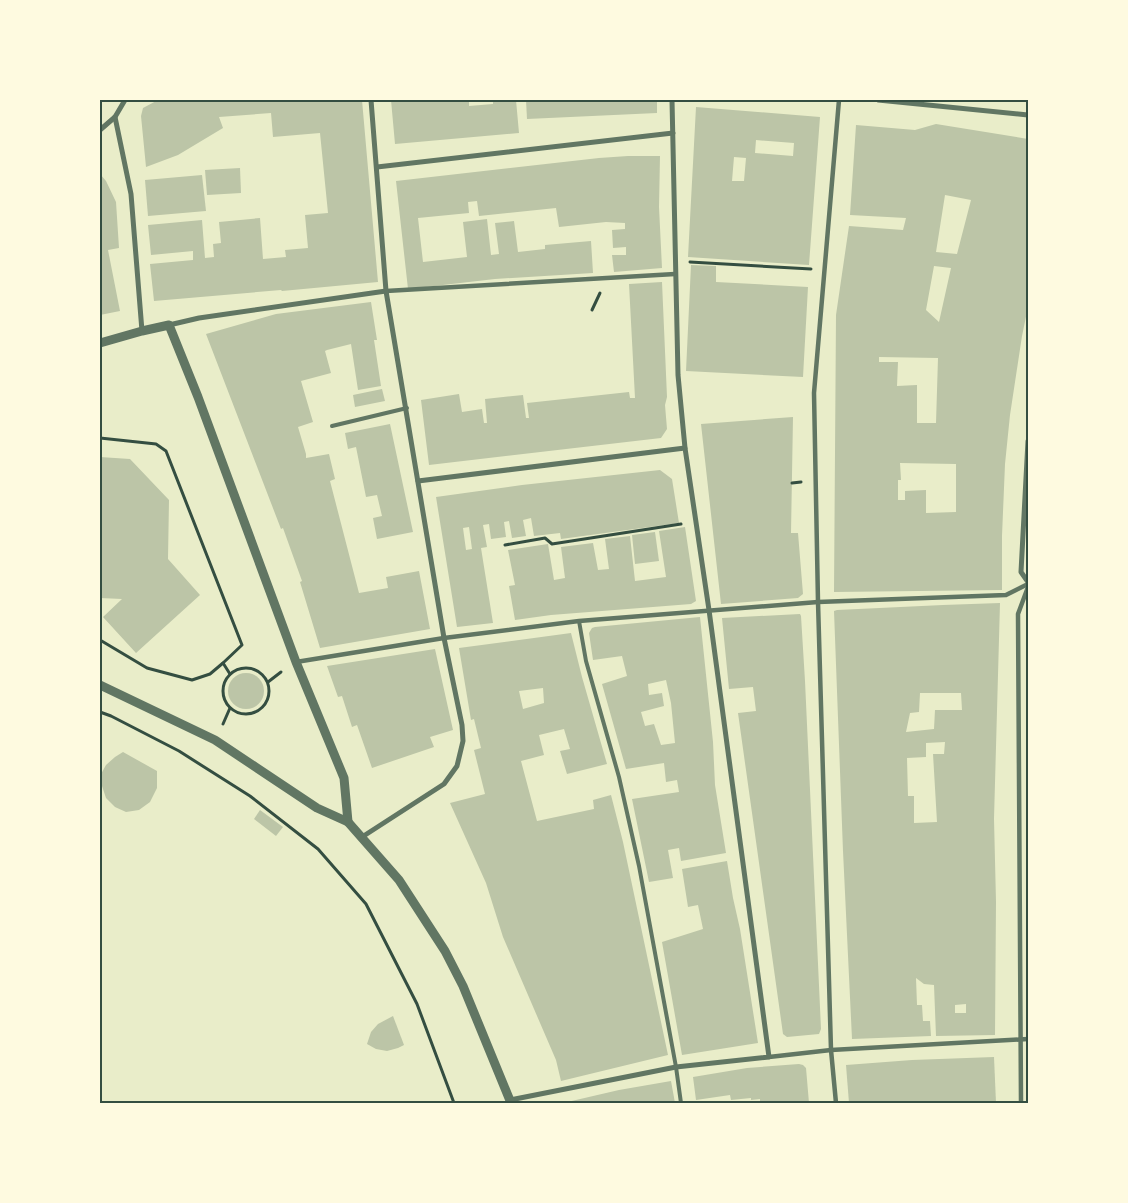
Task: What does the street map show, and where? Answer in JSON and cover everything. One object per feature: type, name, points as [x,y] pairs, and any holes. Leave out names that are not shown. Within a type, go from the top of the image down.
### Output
[{"type":"street","points":[[100,130],[115,117],[125,100]]},
{"type":"street","points":[[362,837],[444,784],[457,766],[463,741],[462,725],[444,638],[386,291],[371,100]]},
{"type":"street","points":[[672,100],[678,375],[685,448],[709,610],[769,1057]]},
{"type":"street","points":[[836,1103],[831,1050],[814,393],[839,100]]},
{"type":"street","points":[[878,100],[1028,115]]},
{"type":"street","points":[[115,117],[131,194],[142,331]]},
{"type":"street","points":[[377,167],[673,133]]},
{"type":"street","points":[[100,343],[199,318],[386,291],[675,274]]},
{"type":"street","points":[[169,325],[198,397],[296,662],[344,778],[348,822]]},
{"type":"street","points":[[1021,1103],[1018,614],[1028,584],[1021,572],[1028,441]]},
{"type":"street","points":[[418,481],[685,448]]},
{"type":"street","points":[[296,662],[444,638],[579,621],[818,602],[1006,595],[1028,584]]},
{"type":"street","points":[[100,685],[215,740],[317,808],[348,822],[399,880],[445,951],[463,986],[510,1102],[676,1066],[831,1050],[1028,1039]]},
{"type":"lane","points":[[332,426],[407,408]]},
{"type":"lane","points":[[579,621],[586,660],[619,777],[639,866],[676,1066],[681,1103]]},
{"type":"path","points":[[675,261],[824,270]]},
{"type":"path","points":[[100,438],[156,444],[166,451],[242,645],[210,674],[192,680],[147,668],[100,640]]},
{"type":"path","points":[[504,545],[545,538],[552,544],[696,522]]},
{"type":"path","points":[[223,663],[230,674]]},
{"type":"path","points":[[251,668],[264,676],[270,689],[266,705],[253,714],[245,715],[237,713],[230,708],[225,702],[223,694],[223,686],[230,674],[236,670],[251,668]]},
{"type":"path","points":[[100,712],[179,750],[250,796],[318,849],[366,904],[417,1004],[454,1103]]},
{"type":"building","points":[[158,100],[362,100],[378,282],[154,301],[150,264],[193,260],[193,251],[151,255],[148,225],[202,220],[205,258],[214,257],[213,244],[221,243],[219,222],[260,218],[263,259],[286,257],[285,250],[308,248],[305,215],[328,213],[320,133],[273,137],[271,113],[219,117],[223,128],[178,155],[146,167],[141,116],[143,108]]},
{"type":"building","points":[[391,100],[469,100],[469,106],[493,104],[493,100],[516,100],[519,133],[395,144]]},
{"type":"building","points":[[526,100],[657,100],[657,113],[527,119]]},
{"type":"building","points":[[696,107],[820,117],[809,265],[688,257]],"holes":[[[756,140],[794,143],[793,156],[755,153]],[[734,157],[746,158],[744,181],[732,181]]]},
{"type":"building","points":[[936,124],[1028,139],[1028,307],[1010,415],[1005,464],[1002,590],[834,592],[836,315],[849,226],[903,230],[906,218],[850,215],[856,125],[915,130]],"holes":[[[945,195],[971,200],[957,254],[936,252]],[[934,266],[951,268],[939,322],[926,310]],[[879,357],[938,358],[936,423],[917,423],[917,385],[897,386],[898,362],[879,362]],[[900,463],[956,464],[956,512],[926,513],[926,490],[905,491],[905,500],[898,500],[898,480],[901,480]]]},
{"type":"building","points":[[628,156],[660,156],[659,207],[662,268],[614,272],[612,255],[626,255],[626,247],[613,248],[612,230],[625,229],[625,223],[606,222],[559,227],[556,208],[479,216],[477,201],[468,202],[469,213],[418,218],[423,262],[467,257],[463,222],[487,219],[491,255],[499,254],[495,223],[514,221],[518,252],[545,249],[545,245],[591,241],[593,273],[495,279],[408,289],[396,181]]},
{"type":"building","points":[[240,168],[241,193],[207,195],[205,170]]},
{"type":"building","points":[[100,174],[106,181],[116,202],[119,248],[108,250],[120,311],[100,315]]},
{"type":"building","points":[[202,175],[206,211],[148,216],[145,180]]},
{"type":"building","points":[[691,265],[716,266],[716,282],[808,287],[803,377],[686,371]]},
{"type":"building","points":[[662,282],[667,429],[661,438],[429,465],[421,400],[459,394],[462,412],[482,409],[484,423],[487,423],[485,399],[523,395],[526,418],[529,418],[527,403],[629,392],[630,398],[635,398],[629,284]]},
{"type":"building","points":[[371,302],[377,340],[374,340],[381,386],[358,390],[351,344],[327,350],[325,351],[331,373],[301,381],[313,422],[298,427],[306,458],[329,454],[335,479],[330,481],[359,593],[388,588],[386,577],[419,571],[430,629],[320,648],[300,582],[302,581],[283,528],[281,529],[206,334],[276,314]]},
{"type":"building","points":[[382,389],[385,401],[355,407],[353,395]]},
{"type":"building","points":[[793,417],[791,533],[798,533],[803,594],[798,598],[721,604],[701,424]]},
{"type":"building","points":[[390,424],[413,532],[377,539],[373,518],[382,516],[377,495],[366,497],[356,447],[348,449],[345,433]]},
{"type":"building","points":[[100,457],[130,459],[169,500],[168,559],[200,595],[136,653],[103,617],[122,599],[100,598]]},
{"type":"building","points":[[660,470],[672,479],[679,523],[561,539],[560,533],[534,536],[531,518],[523,520],[526,536],[512,538],[509,521],[504,522],[506,537],[491,539],[489,524],[483,525],[487,547],[481,548],[493,623],[457,627],[436,497],[522,485]],"holes":[[[469,527],[472,549],[466,550],[463,528]]]},
{"type":"building","points":[[685,527],[696,601],[691,604],[551,615],[515,620],[509,586],[515,585],[508,550],[548,544],[554,580],[565,578],[561,547],[593,543],[598,570],[609,569],[605,539],[630,536],[635,581],[666,577],[659,531]]},
{"type":"building","points":[[655,532],[659,561],[635,564],[632,535]]},
{"type":"building","points":[[1000,603],[994,819],[996,902],[995,1035],[936,1036],[934,985],[924,984],[916,978],[917,1005],[922,1005],[923,1021],[930,1021],[931,1036],[852,1039],[834,611]],"holes":[[[920,693],[961,693],[962,710],[935,710],[934,729],[906,732],[910,713],[919,712]],[[945,742],[944,754],[933,754],[937,822],[914,823],[914,796],[908,796],[907,758],[926,757],[926,743]],[[966,1004],[966,1013],[955,1013],[955,1005]]]},
{"type":"building","points":[[800,614],[805,681],[821,1029],[819,1034],[787,1037],[783,1034],[738,713],[756,711],[753,687],[729,689],[722,618]]},
{"type":"building","points":[[700,617],[713,742],[715,785],[726,853],[681,861],[679,848],[668,850],[673,878],[649,882],[632,799],[679,792],[677,780],[666,782],[664,763],[626,769],[602,684],[627,676],[622,656],[593,660],[589,633],[595,627]],"holes":[[[666,680],[671,703],[675,743],[661,745],[654,724],[645,726],[641,712],[664,706],[662,693],[649,695],[648,684]]]},
{"type":"building","points":[[571,633],[607,764],[567,774],[560,751],[570,749],[564,729],[539,735],[544,755],[521,761],[537,821],[594,809],[593,800],[611,795],[623,842],[668,1055],[561,1081],[556,1060],[503,937],[486,883],[450,803],[485,794],[474,750],[481,748],[474,719],[471,720],[459,648]],"holes":[[[543,688],[544,703],[523,709],[519,691]]]},
{"type":"building","points":[[435,649],[453,730],[430,737],[434,747],[372,768],[357,725],[352,727],[342,696],[338,697],[327,666]]},
{"type":"building","points":[[246,673],[253,674],[259,678],[263,684],[263,698],[259,704],[253,708],[246,709],[239,708],[233,704],[229,698],[228,691],[229,684],[233,678],[239,674]]},
{"type":"building","points":[[123,752],[157,771],[157,788],[150,802],[139,810],[126,812],[115,807],[106,798],[102,786],[101,774],[106,765]]},
{"type":"building","points":[[260,810],[283,827],[276,836],[254,819]]},
{"type":"building","points":[[727,861],[758,1043],[682,1055],[662,942],[703,929],[698,905],[688,907],[682,869]]},
{"type":"building","points":[[393,1016],[404,1045],[387,1051],[376,1049],[367,1044],[371,1032],[378,1024]]},
{"type":"building","points":[[994,1057],[996,1103],[849,1103],[846,1065]]},
{"type":"building","points":[[799,1064],[806,1068],[809,1103],[760,1103],[760,1099],[751,1100],[751,1098],[731,1100],[730,1095],[696,1100],[693,1077],[747,1068]]},
{"type":"building","points":[[671,1081],[675,1103],[563,1103],[619,1090]]}]
